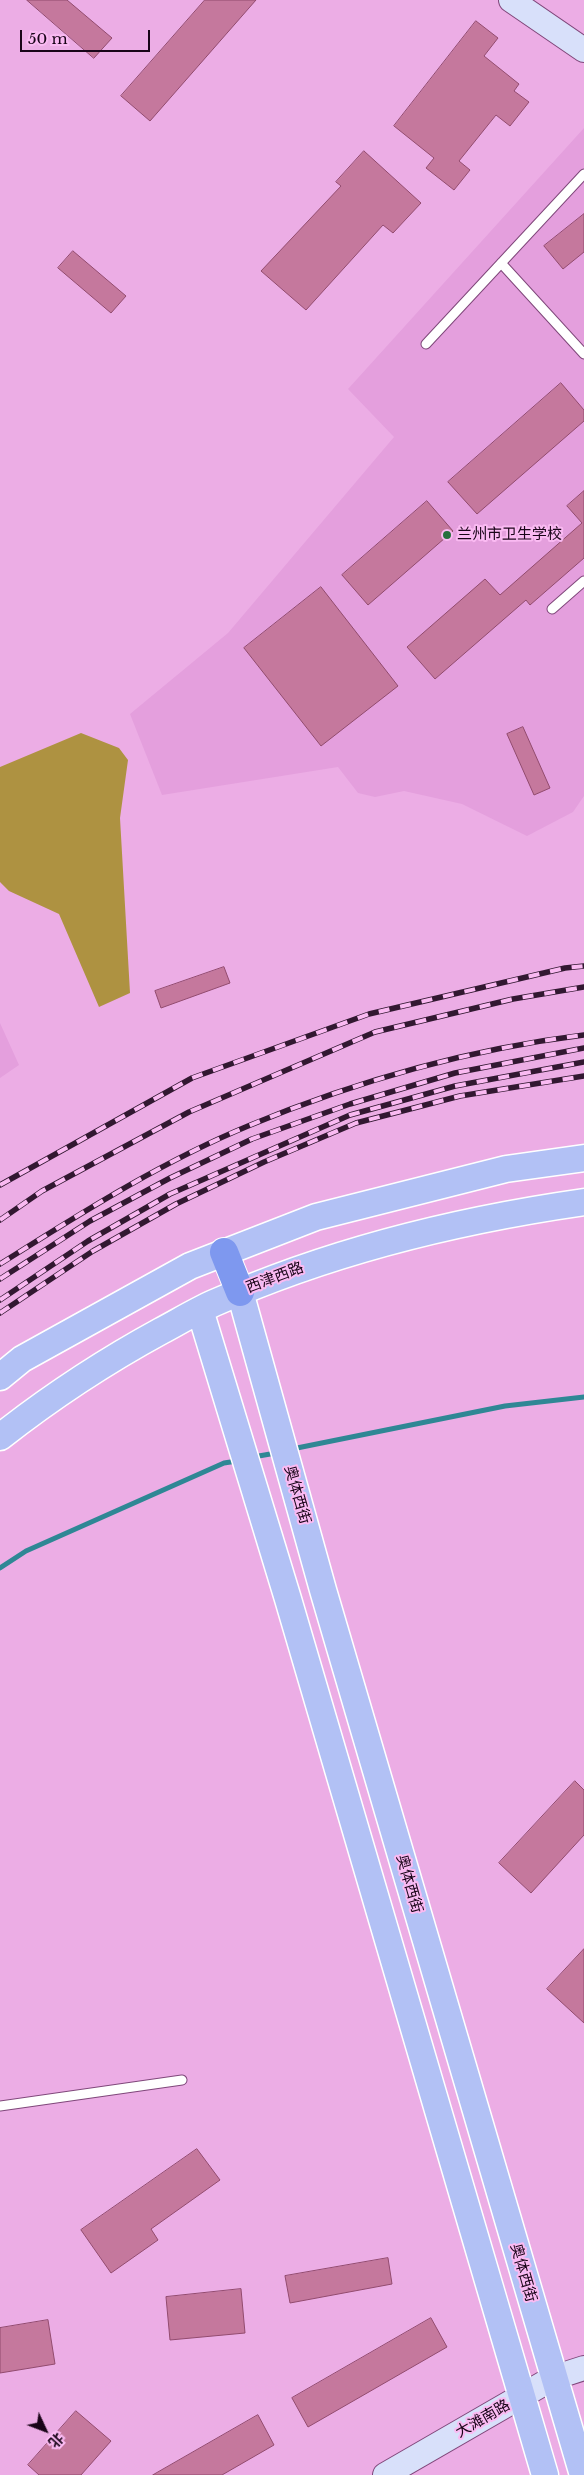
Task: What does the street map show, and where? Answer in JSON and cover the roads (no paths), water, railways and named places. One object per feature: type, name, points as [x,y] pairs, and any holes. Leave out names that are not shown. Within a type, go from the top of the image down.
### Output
[{"type":"highway","points":[[224,1252],[240,1292]]},
{"type":"main road","points":[[0,1377],[22,1359],[190,1266],[316,1216],[506,1169],[584,1158]]},
{"type":"main road","name":"西津西路","points":[[0,1436],[49,1398],[140,1343],[200,1310],[240,1292],[332,1256],[514,1212],[584,1202]]},
{"type":"main road","name":"奥体西街","points":[[240,1292],[323,1590],[583,2475]]},
{"type":"main road","points":[[200,1310],[288,1599],[546,2475]]},
{"type":"street","points":[[511,0],[584,50]]},
{"type":"street","name":"大滩南路","points":[[386,2475],[553,2378],[584,2368]]},
{"type":"lane","points":[[426,344],[584,174]]},
{"type":"lane","points":[[501,263],[584,354]]},
{"type":"lane","points":[[552,609],[584,581]]},
{"type":"lane","points":[[0,2106],[182,2080]]},
{"type":"waterway","points":[[292,1449],[505,1406],[584,1397]]},
{"type":"waterway","points":[[253,1457],[276,1453]]},
{"type":"waterway","points":[[0,1568],[26,1551],[224,1463],[237,1461]]},
{"type":"railway","points":[[0,1185],[192,1078],[369,1014],[565,968],[584,966]]},
{"type":"railway","points":[[0,1220],[42,1191],[189,1112],[375,1032],[513,999],[584,987]]},
{"type":"railway","points":[[0,1264],[152,1172],[216,1140],[288,1110],[329,1095],[456,1058],[541,1041],[584,1035]]},
{"type":"railway","points":[[0,1279],[90,1221],[170,1178],[252,1139],[350,1104],[455,1073],[584,1048]]},
{"type":"railway","points":[[0,1300],[88,1241],[170,1194],[350,1115],[455,1086],[584,1062]]},
{"type":"railway","points":[[0,1313],[93,1251],[176,1204],[264,1162],[356,1123],[460,1096],[584,1076]]},
{"type":"place","name":"兰州市卫生学校","points":[[447,535]]}]
